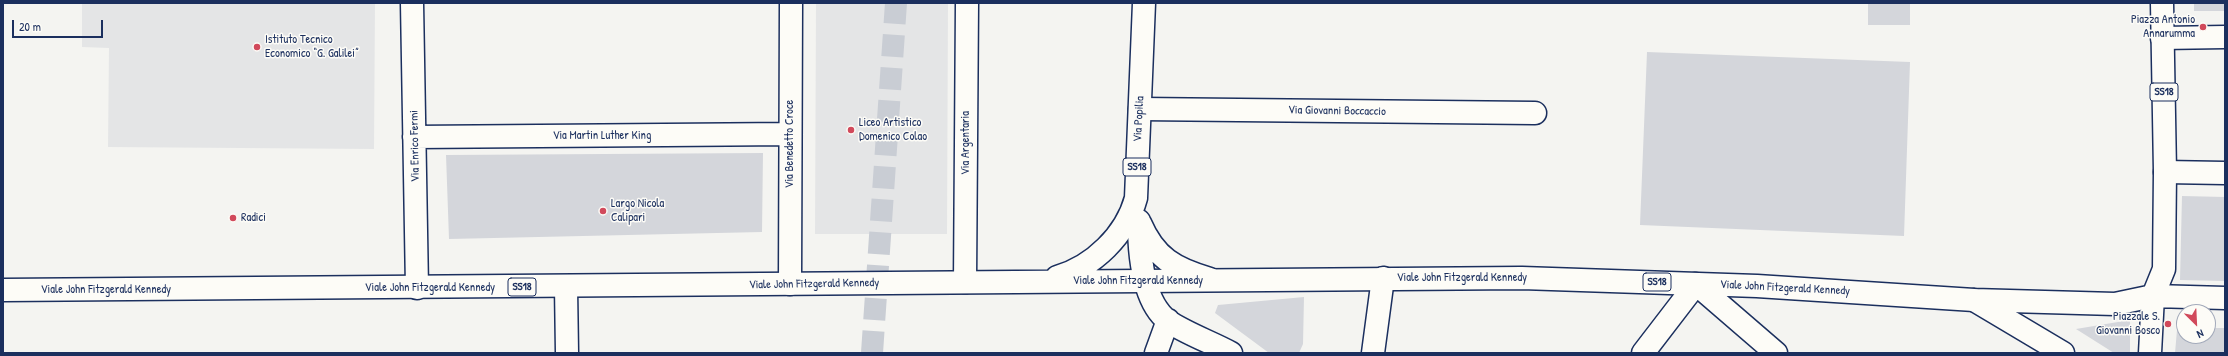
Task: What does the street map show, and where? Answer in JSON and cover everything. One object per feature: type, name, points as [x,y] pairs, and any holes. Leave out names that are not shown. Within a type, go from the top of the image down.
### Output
[{"type":"main road","name":"Via Enrico Fermi","points":[[412,3],[417,288]]},
{"type":"main road","name":"Via Benedetto Croce","points":[[790,284],[791,3]]},
{"type":"main road","name":"Via Argentaria","points":[[965,282],[967,3]]},
{"type":"main road","name":"Via Popilia","points":[[1042,281],[1068,274],[1100,253],[1117,237],[1131,215],[1136,198],[1144,3]]},
{"type":"main road","name":"SS18","points":[[2153,296],[2164,269],[2165,176],[2162,3]]},
{"type":"main road","points":[[2162,38],[2225,37]]},
{"type":"main road","name":"Via Giovanni Boccaccio","points":[[1140,108],[1535,113]]},
{"type":"main road","name":"Via Martin Luther King","points":[[414,137],[790,134]]},
{"type":"main road","points":[[2165,176],[2225,173]]},
{"type":"main road","points":[[1136,198],[1139,221],[1139,248],[1145,281],[1153,300],[1168,320],[1231,353]]},
{"type":"main road","points":[[1139,221],[1153,246],[1169,262],[1185,272],[1213,280]]},
{"type":"main road","points":[[1373,353],[1384,278]]},
{"type":"main road","name":"Viale John Fitzgerald Kennedy","points":[[3,290],[566,287],[1042,281],[1522,278],[1696,284],[1974,300],[2115,304],[2153,296],[2225,298]]},
{"type":"main road","points":[[1643,353],[1696,284],[1771,352]]},
{"type":"main road","points":[[566,287],[568,353]]},
{"type":"main road","points":[[2150,353],[2153,296]]},
{"type":"main road","points":[[1974,300],[2063,353]]},
{"type":"main road","points":[[1156,353],[1168,320]]},
{"type":"shaded area","points":[[82,3],[375,3],[374,149],[108,147],[109,48],[82,47]]},
{"type":"shaded area","points":[[816,3],[948,3],[947,234],[815,234]]},
{"type":"shaded area","points":[[1868,3],[1910,3],[1910,25],[1868,25]]},
{"type":"shaded area","points":[[2194,3],[2225,3],[2225,11],[2194,11]]},
{"type":"shaded area","points":[[1647,52],[1910,62],[1904,236],[1640,225]]},
{"type":"shaded area","points":[[763,153],[762,232],[449,239],[446,155]]},
{"type":"shaded area","points":[[2182,196],[2225,197],[2225,281],[2180,280]]},
{"type":"shaded area","points":[[1304,297],[1303,344],[1299,353],[1269,353],[1215,313],[1218,305]]},
{"type":"shaded area","points":[[2130,320],[2130,353],[2114,353],[2076,329]]},
{"type":"shaded area","points":[[2216,328],[2225,328],[2225,353],[2175,353],[2176,342],[2176,344],[2216,344]]},
{"type":"tunnel","points":[[872,353],[896,3]]},
{"type":"place","name":"Piazza Antonio Annarumma","points":[[2203,27]]},
{"type":"place","name":"Istituto Tecnico Economico “G. Galilei”","points":[[257,47]]},
{"type":"place","name":"Liceo Artistico Domenico Colao","points":[[851,130]]},
{"type":"place","name":"Largo Nicola Calipari","points":[[603,211]]},
{"type":"place","name":"Radici","points":[[233,218]]},
{"type":"place","name":"Piazzale S. Giovanni Bosco","points":[[2168,324]]}]
